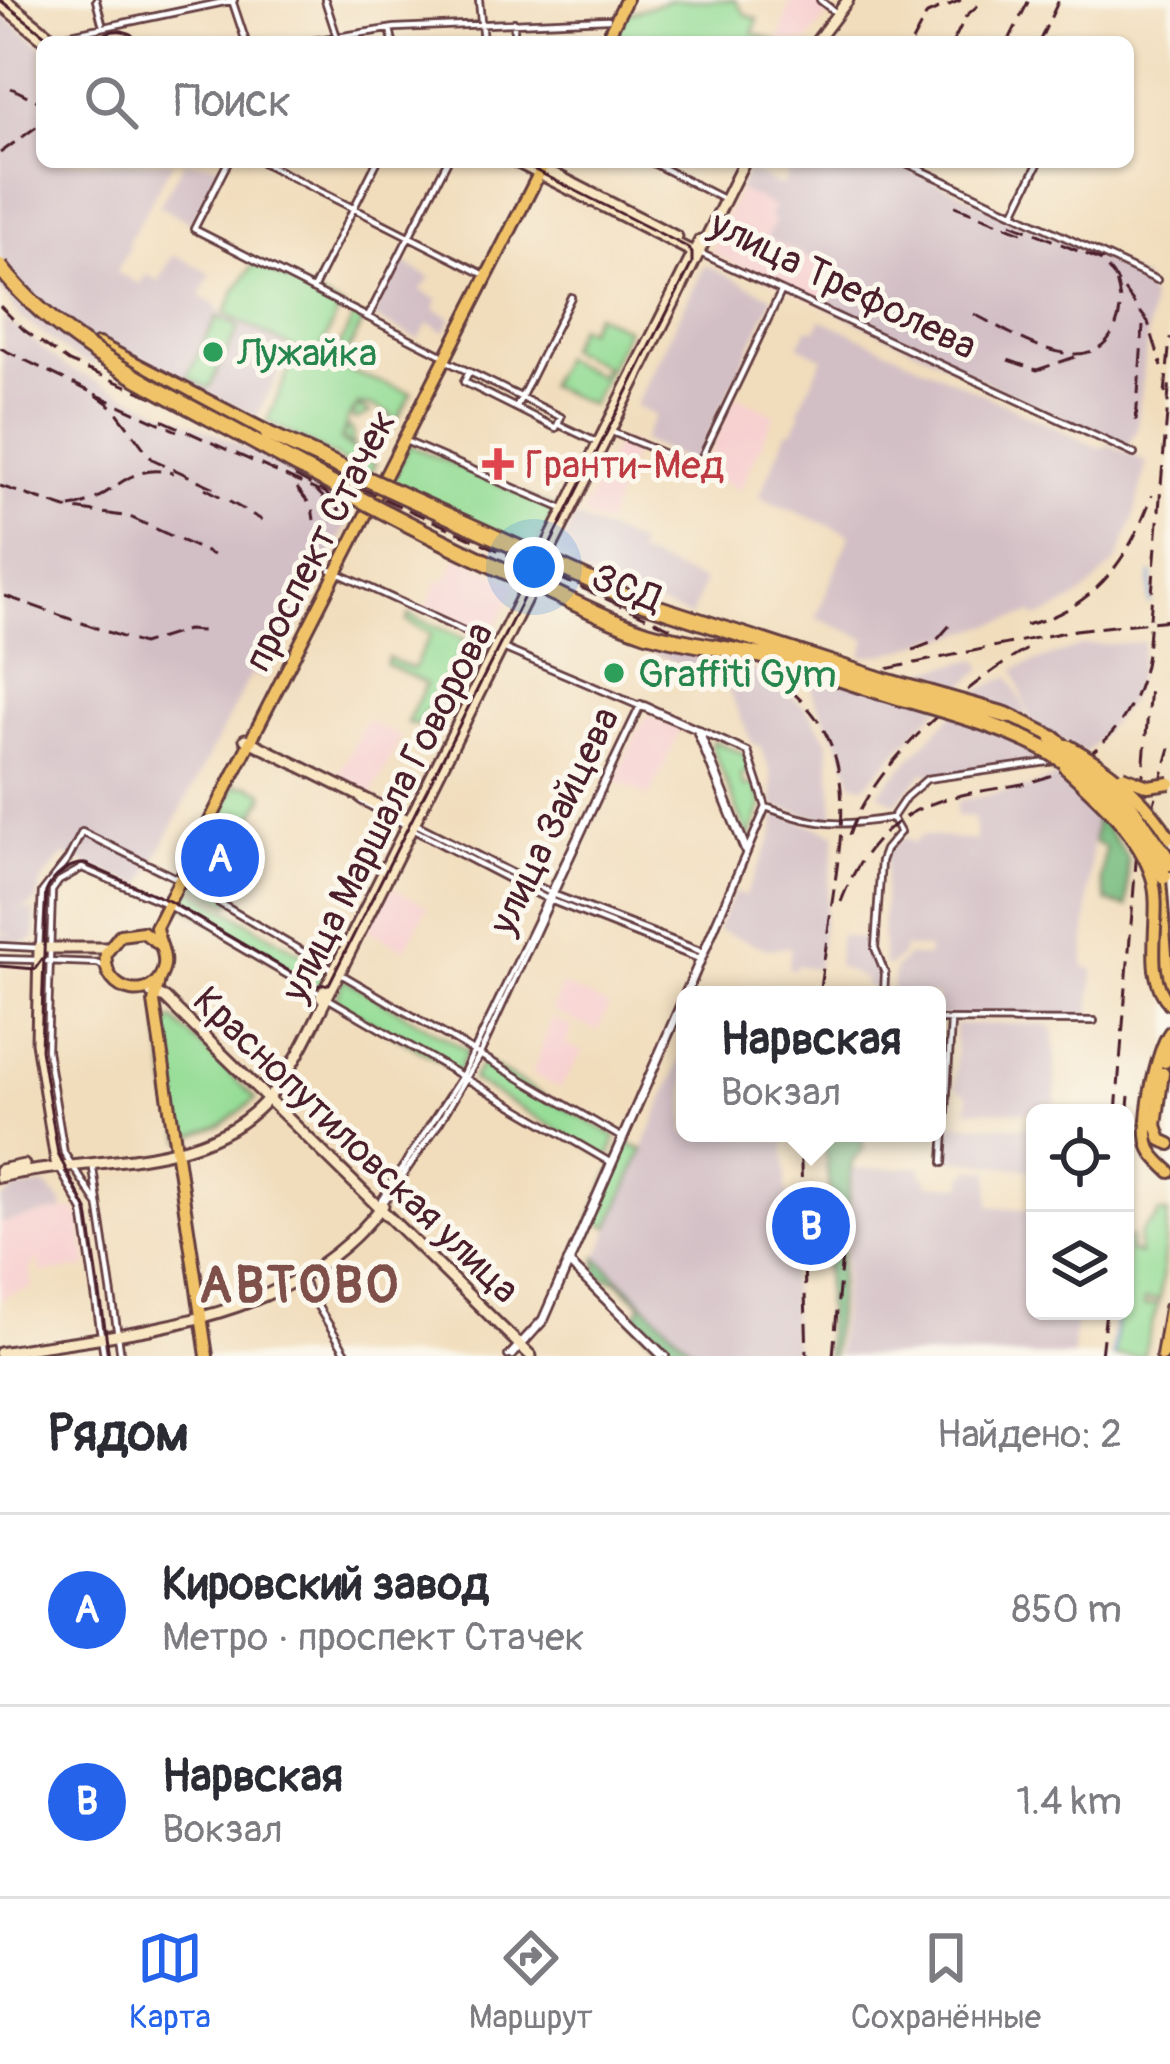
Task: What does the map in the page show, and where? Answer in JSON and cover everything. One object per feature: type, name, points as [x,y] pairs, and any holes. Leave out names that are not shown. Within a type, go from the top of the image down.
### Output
[{"type":"highway","name":"ЗСД","points":[[0,264],[24,296],[59,325],[152,385],[404,523],[511,574],[650,634],[789,662],[1047,741],[1121,810],[1170,888]]},
{"type":"highway","name":"ЗСД","points":[[0,264],[43,307],[106,351],[268,434],[499,541],[658,609],[974,704],[1047,741],[1126,800],[1170,863]]},
{"type":"main road","points":[[603,36],[622,0]]},
{"type":"main road","points":[[604,36],[622,0]]},
{"type":"main road","points":[[823,36],[850,0]]},
{"type":"main road","points":[[2,2],[46,36]]},
{"type":"main road","name":"проспект Стачек","points":[[333,571],[537,168]]},
{"type":"main road","name":"проспект Стачек","points":[[160,946],[155,930],[165,903],[537,168]]},
{"type":"main road","name":"улица Трефолева","points":[[542,168],[696,251]]},
{"type":"main road","name":"улица Маршала Говорова","points":[[499,647],[738,168]]},
{"type":"main road","name":"улица Маршала Говорова","points":[[268,1096],[324,996],[612,432],[696,251]]},
{"type":"main road","points":[[248,741],[410,824]]},
{"type":"main road","points":[[1047,741],[1134,783],[1170,783]]},
{"type":"main road","points":[[1047,741],[1108,808],[1148,866],[1155,891],[1157,986],[1170,1005]]},
{"type":"main road","points":[[1072,752],[1133,791],[1170,834],[1159,869],[1170,1005]]},
{"type":"main road","name":"проспект Стачек","points":[[138,931],[150,925],[165,903]]},
{"type":"main road","points":[[172,1148],[155,994],[164,962],[160,946],[138,931],[119,935],[108,948],[105,967],[116,984],[148,1003],[203,1356]]},
{"type":"main road","points":[[63,1163],[37,1042],[44,954],[108,948]]},
{"type":"main road","points":[[134,991],[149,987],[160,976]]},
{"type":"main road","name":"Краснопутиловская улица","points":[[160,976],[164,991],[268,1096]]},
{"type":"main road","name":"Краснопутиловская улица","points":[[134,991],[165,998],[380,1205],[518,1348],[534,1356]]},
{"type":"main road","points":[[1170,1021],[1155,1056],[1148,1118],[1148,1144],[1170,1172]]},
{"type":"main road","points":[[1148,1118],[1160,1049],[1170,1032]]},
{"type":"main road","points":[[1170,1049],[1156,1130],[1170,1144]]},
{"type":"main road","points":[[63,1163],[172,1148],[225,1131],[268,1096]]},
{"type":"main road","points":[[0,1173],[172,1148]]},
{"type":"main road","name":"улица Зайцева","points":[[0,1350],[241,1304],[300,1278],[380,1205]]},
{"type":"main road","points":[[1162,1356],[1170,1307]]},
{"type":"street","points":[[96,0],[103,26]]},
{"type":"street","points":[[69,36],[232,0],[244,36]]},
{"type":"street","points":[[325,0],[337,36]]},
{"type":"street","points":[[479,0],[483,36]]},
{"type":"street","points":[[820,0],[839,15]]},
{"type":"street","points":[[344,36],[391,29],[608,19]]},
{"type":"street","points":[[514,22],[514,36]]},
{"type":"street","points":[[391,29],[392,36]]},
{"type":"street","points":[[225,168],[194,229],[521,397],[598,443]]},
{"type":"street","points":[[274,168],[481,273]]},
{"type":"street","points":[[313,289],[374,168]]},
{"type":"street","points":[[368,317],[444,168]]},
{"type":"street","points":[[663,168],[723,199]]},
{"type":"street","points":[[917,168],[1157,280]]},
{"type":"street","points":[[1015,213],[1036,168]]},
{"type":"street","name":"улица Трефолева","points":[[696,251],[1135,454]]},
{"type":"street","points":[[612,432],[697,467],[781,292]]},
{"type":"street","points":[[516,408],[571,297]]},
{"type":"street","points":[[470,372],[464,382],[559,423]]},
{"type":"street","points":[[403,440],[564,510]]},
{"type":"street","points":[[333,571],[748,752],[766,807],[689,986]]},
{"type":"street","name":"улица Зайцева","points":[[380,1205],[477,1054],[640,706]]},
{"type":"street","points":[[699,732],[746,851]]},
{"type":"street","points":[[892,818],[902,801],[927,779],[998,772],[1072,752]]},
{"type":"street","points":[[766,807],[827,826],[892,818]]},
{"type":"street","points":[[885,986],[875,938],[882,856],[900,832],[892,818]]},
{"type":"street","points":[[410,824],[551,897],[702,956]]},
{"type":"street","points":[[44,954],[42,892],[82,832],[177,879],[622,1138]]},
{"type":"street","points":[[44,954],[52,891],[78,868],[165,903],[611,1163]]},
{"type":"street","points":[[0,946],[105,967]]},
{"type":"street","points":[[0,959],[44,954]]},
{"type":"street","points":[[690,986],[702,956]]},
{"type":"street","points":[[518,1348],[545,1320],[676,1015]]},
{"type":"street","points":[[622,1138],[676,1019]]},
{"type":"street","points":[[946,1021],[1094,1021]]},
{"type":"street","points":[[946,1110],[951,1021]]},
{"type":"street","points":[[943,1163],[944,1142]]},
{"type":"street","points":[[92,1162],[121,1356]]},
{"type":"street","points":[[63,1163],[97,1203]]},
{"type":"street","points":[[63,1163],[83,1211],[104,1356]]},
{"type":"street","points":[[568,1263],[664,1356]]},
{"type":"street","points":[[300,1278],[348,1356]]},
{"type":"shaded area","points":[[790,0],[814,0],[830,12],[812,36],[780,36]]},
{"type":"shaded area","points":[[0,13],[36,41],[36,168],[170,168],[116,272],[140,284],[146,274],[159,281],[172,256],[180,257],[211,274],[200,296],[218,306],[217,310],[285,344],[280,354],[287,358],[256,418],[106,344],[94,365],[74,357],[21,318],[0,289]]},
{"type":"shaded area","points":[[181,168],[219,168],[191,223],[159,206]]},
{"type":"shaded area","points":[[792,168],[908,168],[1144,279],[1150,314],[1137,429],[1127,448],[821,305],[836,270],[767,238],[775,221],[769,217],[774,207],[739,189],[748,171],[781,186]]},
{"type":"shaded area","points":[[739,189],[774,207],[776,220],[767,238],[837,270],[821,305],[710,252]]},
{"type":"shaded area","points":[[402,262],[431,278],[420,290],[438,300],[435,309],[452,318],[445,332],[428,323],[418,339],[372,317]]},
{"type":"shaded area","points":[[705,265],[773,297],[695,464],[642,441],[655,416],[635,406]]},
{"type":"shaded area","points":[[3,316],[67,368],[355,495],[344,515],[350,519],[279,661],[274,659],[265,680],[251,674],[142,886],[64,855],[42,881],[36,902],[11,910],[34,910],[36,937],[30,942],[0,941],[0,935],[15,934],[0,932],[0,910],[4,909],[0,908]]},
{"type":"shaded area","points":[[821,319],[1093,445],[1104,449],[1107,444],[1147,462],[1133,521],[1117,561],[1081,596],[1053,612],[861,657],[867,639],[816,618],[850,534],[759,497],[788,430],[793,432],[823,358],[798,345],[808,328],[816,330]]},
{"type":"shaded area","points":[[736,395],[775,414],[740,490],[700,473]]},
{"type":"shaded area","points":[[618,438],[636,446],[606,526],[581,515]]},
{"type":"shaded area","points":[[574,518],[639,544],[637,554],[704,582],[691,617],[571,570],[574,562],[558,553]]},
{"type":"shaded area","points":[[457,556],[517,584],[491,638],[426,608],[438,580],[445,582]]},
{"type":"shaded area","points":[[660,640],[764,674],[806,708],[828,740],[835,822],[774,806],[771,773],[729,692],[714,679],[651,652]]},
{"type":"shaded area","points":[[1144,642],[1127,704],[1085,754],[1032,726],[1014,669],[1083,645]]},
{"type":"shaded area","points":[[978,659],[983,668],[865,786],[852,783],[843,751],[815,700],[811,683],[900,676]]},
{"type":"shaded area","points":[[1009,676],[1026,710],[1014,743],[1038,761],[933,777],[925,771],[896,803],[878,793],[970,695]]},
{"type":"shaded area","points":[[646,714],[680,730],[650,797],[614,781]]},
{"type":"shaded area","points":[[366,720],[401,737],[370,798],[335,781]]},
{"type":"shaded area","points":[[1070,771],[1094,813],[1084,967],[1094,969],[1090,1017],[946,1016],[946,986],[893,986],[894,970],[907,956],[927,957],[928,948],[903,948],[903,954],[884,965],[887,852],[905,837],[914,843],[921,835],[976,841],[974,817],[956,816],[957,801],[1031,787]]},
{"type":"shaded area","points":[[778,813],[836,834],[817,969],[796,965],[788,969],[791,947],[768,949],[717,930],[734,892],[745,896],[772,838]]},
{"type":"shaded area","points":[[389,886],[428,906],[405,949],[367,930]]},
{"type":"shaded area","points":[[840,935],[867,940],[873,962],[883,975],[882,986],[865,985],[866,980],[837,966]]},
{"type":"shaded area","points":[[562,985],[609,1006],[598,1031],[551,1011]]},
{"type":"shaded area","points":[[552,1018],[573,1027],[566,1044],[583,1052],[560,1088],[532,1074]]},
{"type":"shaded area","points":[[955,1024],[1045,1024],[1054,1028],[1056,1103],[1026,1104],[1026,1112],[967,1110],[968,1095],[956,1088]]},
{"type":"shaded area","points":[[676,1071],[676,1142],[784,1142],[793,1336],[795,1351],[801,1356],[699,1356],[598,1257]]},
{"type":"shaded area","points":[[947,1123],[1026,1127],[1026,1170],[946,1158]]},
{"type":"shaded area","points":[[922,1167],[927,1184],[963,1186],[970,1169],[990,1171],[990,1206],[1026,1209],[1026,1320],[1075,1320],[1073,1356],[837,1356],[853,1169]]},
{"type":"shaded area","points":[[44,1185],[64,1210],[0,1223],[0,1201],[16,1189]]},
{"type":"shaded area","points":[[73,1209],[80,1216],[88,1267],[41,1273],[35,1260],[30,1271],[33,1288],[6,1295],[3,1302],[0,1223]]},
{"type":"green space","points":[[670,0],[735,0],[745,14],[758,19],[753,33],[761,36],[615,36],[626,14]]},
{"type":"green space","points":[[254,264],[343,308],[318,356],[332,362],[354,316],[364,320],[339,368],[412,393],[393,428],[388,425],[392,415],[373,406],[358,404],[356,409],[370,413],[356,420],[355,409],[348,418],[341,441],[375,464],[369,475],[267,421],[298,350],[225,314]]},
{"type":"green space","points":[[595,314],[627,329],[609,368],[567,349],[578,326],[587,330]]},
{"type":"green space","name":"Лужайка","points":[[217,317],[239,327],[209,388],[187,377]]},
{"type":"green space","points":[[561,358],[598,376],[603,369],[607,371],[591,405],[548,386]]},
{"type":"green space","points":[[348,428],[352,430],[353,448],[342,437]]},
{"type":"green space","points":[[409,445],[556,509],[535,550],[390,485]]},
{"type":"green space","points":[[409,615],[465,639],[433,711],[425,712],[418,725],[407,723],[426,684],[386,664],[388,658],[413,669],[431,634],[407,621]]},
{"type":"green space","points":[[711,744],[745,754],[751,770],[741,775],[745,787],[756,784],[762,806],[749,839]]},
{"type":"green space","points":[[236,784],[246,784],[264,797],[242,838],[258,846],[242,879],[235,875],[230,885],[236,889],[230,905],[187,880]]},
{"type":"green space","points":[[1096,813],[1128,858],[1127,907],[1107,902],[1101,881],[1105,847],[1094,842]]},
{"type":"green space","points":[[185,885],[327,969],[322,984],[316,986],[177,901]]},
{"type":"green space","points":[[344,979],[468,1051],[458,1072],[335,1001]]},
{"type":"green space","points":[[174,1020],[256,1099],[222,1125],[182,1140],[176,1103],[171,1104],[160,1025]]},
{"type":"green space","points":[[483,1061],[616,1137],[610,1156],[472,1080]]},
{"type":"green space","points":[[624,1142],[643,1150],[609,1227],[591,1219]]},
{"type":"green space","points":[[825,1142],[863,1142],[863,1150],[852,1162],[847,1212],[830,1204]]},
{"type":"green space","points":[[828,1211],[841,1213],[844,1234],[832,1356],[827,1356]]},
{"type":"green space","points":[[1158,1213],[1168,1213],[1160,1300],[1144,1300],[1144,1306],[1158,1304],[1143,1356],[1114,1356],[1117,1320],[1134,1320],[1134,1252],[1140,1254],[1140,1233]]},
{"type":"green space","points":[[597,1257],[699,1356],[669,1356],[632,1320],[642,1305],[616,1280],[596,1276]]},
{"type":"waterway","points":[[1150,603],[1152,574]]},
{"type":"waterway","points":[[1113,1356],[1115,1320]]},
{"type":"tram line","points":[[0,0],[46,36]]},
{"type":"tram line","points":[[102,36],[112,31],[132,36]]},
{"type":"tram line","points":[[109,1356],[88,1212],[58,1154],[41,1049],[46,892],[62,872],[86,864],[169,901],[315,986],[329,984],[692,263],[687,247],[531,168]]},
{"type":"tram line","points":[[0,966],[35,969],[45,955]]},
{"type":"railway","points":[[915,36],[927,14],[961,0]]},
{"type":"railway","points":[[956,36],[966,16],[984,0]]},
{"type":"railway","points":[[1011,36],[1029,0]]},
{"type":"railway","points":[[1042,36],[1059,0]]},
{"type":"railway","points":[[11,88],[36,100]]},
{"type":"railway","points":[[0,153],[36,127]]},
{"type":"railway","points":[[955,206],[1027,234]]},
{"type":"railway","points":[[1011,223],[1102,261],[1148,322],[1162,367]]},
{"type":"railway","points":[[974,314],[1044,348],[1082,354],[1098,348],[1115,329],[1120,309],[1116,281]]},
{"type":"railway","points":[[0,306],[69,362],[684,634],[773,668],[881,670],[1075,630],[1170,620]]},
{"type":"railway","points":[[1136,421],[1143,326]]},
{"type":"railway","points":[[1165,394],[1170,338]]},
{"type":"railway","points":[[0,348],[95,394],[113,407],[152,459],[219,490]]},
{"type":"railway","points":[[1008,360],[1037,370],[1075,357]]},
{"type":"railway","points":[[841,902],[869,850],[902,819],[941,801],[1046,777],[1088,755],[1121,722],[1142,679],[1147,654],[1170,378]]},
{"type":"railway","points":[[95,394],[177,431]]},
{"type":"railway","points":[[162,420],[316,490],[330,504],[334,530]]},
{"type":"railway","points":[[70,507],[142,473],[173,473]]},
{"type":"railway","points":[[295,476],[326,493],[340,511]]},
{"type":"railway","points":[[0,486],[66,508],[130,517],[213,555]]},
{"type":"railway","points":[[205,488],[262,520]]},
{"type":"railway","points":[[297,488],[312,507],[314,520]]},
{"type":"railway","points":[[1025,625],[1071,607],[1106,578],[1133,540],[1152,495]]},
{"type":"railway","points":[[5,596],[142,644],[187,630],[203,631]]},
{"type":"railway","points":[[913,650],[936,641],[950,625]]},
{"type":"railway","points":[[849,835],[878,781],[924,728],[977,682],[1029,648]]},
{"type":"railway","points":[[767,673],[814,715],[828,737],[841,787],[840,844],[820,986]]},
{"type":"railway","points":[[1117,1104],[1150,686]]},
{"type":"railway","points":[[1151,814],[1170,748]]},
{"type":"railway","points":[[1128,1104],[1129,1096]]},
{"type":"railway","points":[[800,1142],[807,1356]]},
{"type":"railway","points":[[833,1356],[842,1254]]},
{"type":"railway","points":[[1101,1356],[1105,1320]]},
{"type":"place","name":"Лужайка","points":[[213,352]]},
{"type":"place","name":"Гранти-Мед","points":[[498,464]]},
{"type":"place","name":"Graffiti Gym","points":[[614,673]]},
{"type":"place","name":"Кировский завод","points":[[220,858]]},
{"type":"place","name":"Нарвская","points":[[811,1226]]},
{"type":"district","name":"АВТОВО","points":[[300,1284]]}]
